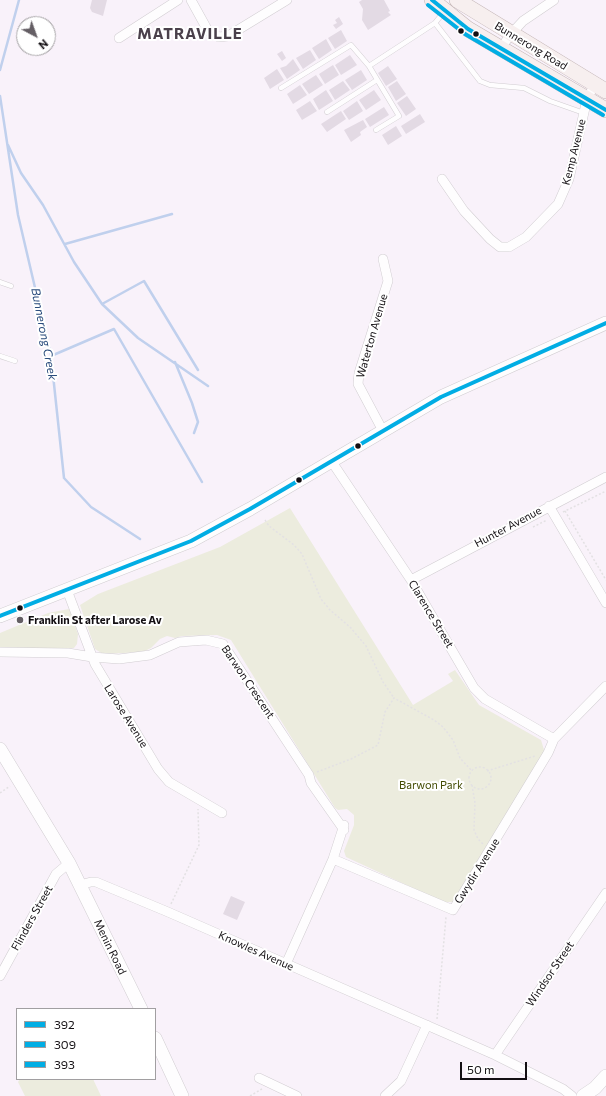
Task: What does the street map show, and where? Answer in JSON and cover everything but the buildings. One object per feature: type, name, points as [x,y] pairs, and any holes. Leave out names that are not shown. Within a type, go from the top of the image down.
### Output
[{"type":"main road","name":"Bunnerong Road","points":[[432,0],[444,11],[585,106],[606,110]]},
{"type":"main road","name":"Bunnerong Road","points":[[456,0],[601,87]]},
{"type":"street","points":[[119,38],[178,0]]},
{"type":"street","points":[[191,0],[207,29],[212,34],[219,37],[228,36],[287,0]]},
{"type":"street","points":[[501,48],[523,21],[554,0]]},
{"type":"street","name":"Kemp Avenue","points":[[442,179],[464,211],[490,239],[509,250],[526,237],[558,204],[569,179],[585,106],[601,87]]},
{"type":"street","name":"Waterton Avenue","points":[[383,259],[388,281],[359,373],[358,384],[383,431]]},
{"type":"street","points":[[0,616],[191,541],[332,462],[441,397],[606,323]]},
{"type":"street","name":"Clarence Street","points":[[332,462],[411,580],[474,688],[485,699],[554,739]]},
{"type":"street","name":"Hunter Avenue","points":[[411,580],[548,506],[606,477]]},
{"type":"street","points":[[548,506],[606,603]]},
{"type":"street","name":"Larose Avenue","points":[[67,590],[92,657],[113,696],[158,769],[169,782],[222,813]]},
{"type":"street","name":"Barwon Crescent","points":[[0,652],[68,653],[119,659],[150,655],[180,642],[206,640],[223,644],[309,775],[312,783],[344,826],[333,859],[286,964]]},
{"type":"street","points":[[554,739],[606,686]]},
{"type":"street","name":"Gwydir Avenue","points":[[333,859],[453,910],[546,757],[554,739]]},
{"type":"street","points":[[0,749],[69,863],[80,885]]},
{"type":"street","name":"Flinders Street","points":[[0,976],[56,874],[69,863]]},
{"type":"street","name":"Knowles Avenue","points":[[80,885],[96,882],[168,912],[495,1055],[563,1089],[572,1096]]},
{"type":"street","name":"Menin Road","points":[[80,885],[141,1008]]},
{"type":"street","name":"Windsor Street","points":[[495,1055],[606,893]]},
{"type":"street","points":[[385,1096],[400,1081],[427,1025]]},
{"type":"street","points":[[156,1040],[182,1096]]},
{"type":"street","points":[[583,1096],[595,1088],[606,1076]]},
{"type":"street","points":[[259,1078],[297,1096]]},
{"type":"lane","points":[[368,66],[435,23],[444,11]]},
{"type":"lane","points":[[435,23],[480,81],[490,85],[524,88],[550,101],[585,106]]},
{"type":"lane","points":[[281,88],[351,44],[368,66],[399,116],[376,130]]},
{"type":"lane","points":[[327,112],[377,80]]},
{"type":"lane","points":[[0,282],[11,286]]},
{"type":"lane","points":[[0,356],[15,361]]},
{"type":"path","name":"Hunter Avenue","points":[[533,528],[606,491]]},
{"type":"path","points":[[565,512],[606,580]]},
{"type":"path","points":[[265,520],[269,526],[294,545],[302,554],[321,599],[330,610],[350,627],[366,646],[383,682],[394,698],[434,720],[443,727],[453,740],[460,758],[472,771]]},
{"type":"path","points":[[309,775],[351,759],[378,745],[385,712],[394,698]]},
{"type":"path","points":[[491,849],[481,842],[475,834],[475,803],[472,785],[469,778],[472,771],[480,768],[488,771],[539,754],[546,757]]},
{"type":"path","points":[[472,785],[479,789],[486,788],[491,780],[488,771]]},
{"type":"path","points":[[168,912],[199,845],[197,798]]},
{"type":"path","points":[[436,1029],[447,907]]},
{"type":"path","points":[[250,1096],[271,1083]]},
{"type":"green space","name":"Barwon Park","points":[[290,508],[413,705],[453,681],[448,674],[455,670],[479,705],[541,740],[545,753],[453,902],[443,902],[346,857],[344,851],[354,825],[354,815],[347,809],[338,810],[335,808],[231,640],[217,635],[182,636],[175,638],[167,636],[160,639],[151,648],[143,652],[103,654],[95,649],[80,605],[98,594],[220,547]]},
{"type":"green space","points":[[69,609],[78,634],[77,644],[74,648],[0,648],[0,633],[48,613]]},
{"type":"green space","points":[[19,1080],[93,1080],[101,1096],[25,1096],[18,1082]]},
{"type":"waterway","name":"Bunnerong Creek","points":[[0,70],[19,0]]},
{"type":"waterway","name":"Bunnerong Creek","points":[[0,96],[18,215],[51,356],[64,478],[91,507],[140,539]]},
{"type":"waterway","points":[[8,145],[21,173],[43,205],[74,262],[102,304],[138,338],[208,386]]},
{"type":"waterway","points":[[65,244],[172,214]]},
{"type":"waterway","points":[[102,304],[144,281],[198,370]]},
{"type":"waterway","points":[[51,356],[114,329],[202,482]]},
{"type":"waterway","points":[[175,362],[198,422],[194,433]]},
{"type":"transit line","name":"309","points":[[432,0],[468,29],[606,110]]},
{"type":"transit line","name":"393","points":[[428,5],[465,34],[603,115]]},
{"type":"transit line","name":"392","points":[[0,616],[191,541],[250,509],[441,397],[606,323]]},
{"type":"place","name":"Franklin St after Larose Av","points":[[20,620]]},
{"type":"district","name":"MATRAVILLE","points":[[190,34]]}]
